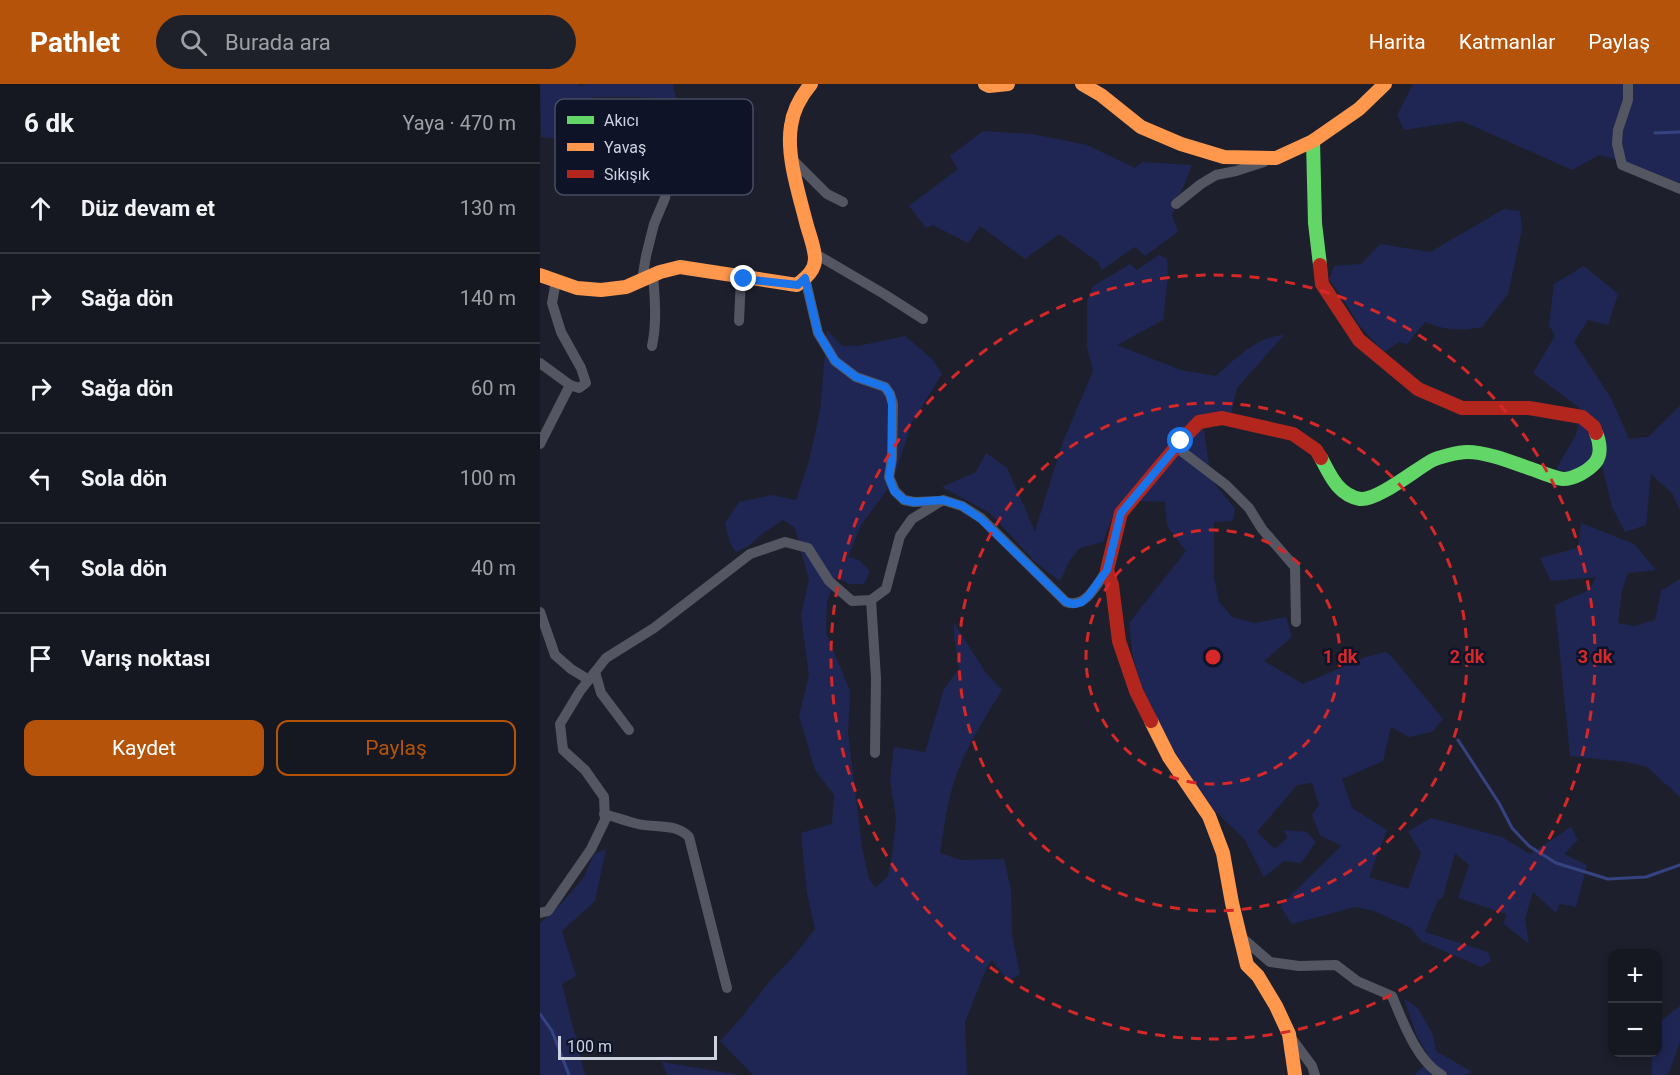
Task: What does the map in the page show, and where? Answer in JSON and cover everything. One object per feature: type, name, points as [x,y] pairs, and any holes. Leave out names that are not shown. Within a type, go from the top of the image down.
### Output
[{"type":"street","points":[[540,275],[577,288],[601,290],[627,287],[680,267],[798,285],[810,274],[815,260],[794,161],[790,129],[794,110],[811,84]]},
{"type":"street","points":[[985,84],[989,86],[1008,84]]},
{"type":"street","points":[[1082,84],[1101,95],[1142,127],[1181,144],[1224,157],[1276,158]]},
{"type":"street","points":[[1176,204],[1216,175],[1276,158],[1313,141],[1359,109],[1385,84]]},
{"type":"street","points":[[1628,84],[1628,100],[1618,130],[1617,144],[1622,165],[1680,189]]},
{"type":"street","points":[[805,278],[818,333],[835,361],[856,377],[885,387],[890,394],[892,458],[889,477],[894,491],[904,500],[914,502],[943,500],[962,506],[981,519],[1066,602],[1074,604],[1082,602],[1089,595],[1107,570],[1121,513],[1199,422],[1222,418],[1293,434],[1316,450],[1337,486],[1345,493],[1361,499],[1374,497],[1434,459],[1466,452],[1499,458],[1565,479],[1590,468],[1598,459],[1600,448],[1594,427],[1582,417],[1529,408],[1462,408],[1418,389],[1359,340],[1322,284],[1315,224],[1313,141]]},
{"type":"street","points":[[794,161],[827,194],[843,202]]},
{"type":"street","points":[[652,346],[655,306],[648,278],[646,256],[654,224],[666,195]]},
{"type":"street","points":[[814,254],[923,319]]},
{"type":"street","points":[[739,321],[741,278]]},
{"type":"street","points":[[540,363],[570,386],[579,388],[586,383],[561,332],[552,303],[556,281]]},
{"type":"street","points":[[540,444],[570,386]]},
{"type":"street","points":[[1176,447],[1226,485],[1249,508],[1262,529],[1295,567],[1296,622]]},
{"type":"street","points":[[540,913],[548,911],[591,849],[605,820],[603,797],[585,770],[563,750],[560,724],[580,692],[606,658],[654,628],[750,554],[785,542],[808,548],[829,581],[852,601],[871,600],[886,590],[900,536],[912,519],[943,500]]},
{"type":"street","points":[[1107,570],[1112,585],[1119,641],[1136,692],[1170,757],[1209,816],[1223,853],[1247,965],[1258,976],[1276,1006],[1288,1034],[1295,1075]]},
{"type":"street","points":[[871,600],[875,666],[875,753]]},
{"type":"street","points":[[540,612],[555,655],[571,669],[592,676],[629,730]]},
{"type":"street","points":[[604,814],[640,825],[675,828],[684,831],[689,837],[727,988]]},
{"type":"street","points":[[1240,936],[1270,962],[1299,966],[1336,965],[1357,981],[1392,996],[1407,1032],[1431,1069],[1442,1075]]},
{"type":"street","points":[[1288,1034],[1312,1066],[1315,1075]]},
{"type":"shaded area","points":[[540,84],[578,84],[579,86],[587,84],[673,84],[676,99],[593,97],[594,99],[555,99],[555,138],[541,137]]},
{"type":"shaded area","points":[[1413,84],[1680,84],[1680,183],[1632,164],[1599,155],[1572,170],[1462,121],[1404,130],[1397,115]]},
{"type":"shaded area","points":[[983,131],[1032,134],[1087,145],[1135,168],[1142,162],[1192,165],[1172,215],[1178,232],[1145,256],[1135,247],[1102,270],[1098,262],[1059,234],[1025,259],[980,226],[968,243],[933,225],[926,228],[909,206],[958,169],[950,156]]},
{"type":"shaded area","points":[[1504,209],[1520,211],[1522,229],[1508,294],[1482,327],[1454,329],[1425,322],[1407,344],[1399,342],[1384,352],[1359,325],[1329,280],[1334,266],[1361,264],[1380,244],[1430,252]]},
{"type":"shaded area","points":[[1159,255],[1167,259],[1168,276],[1163,320],[1117,345],[1181,370],[1216,376],[1256,344],[1274,336],[1284,335],[1237,388],[1231,414],[1202,416],[1211,479],[1235,509],[1233,521],[1214,522],[1214,578],[1219,602],[1232,617],[1254,623],[1286,617],[1292,637],[1264,661],[1303,684],[1366,657],[1386,652],[1443,719],[1432,732],[1409,737],[1391,727],[1383,761],[1342,779],[1352,808],[1387,830],[1369,877],[1408,889],[1421,853],[1408,831],[1431,818],[1502,837],[1530,854],[1571,827],[1578,840],[1564,854],[1587,865],[1576,907],[1560,904],[1556,913],[1533,892],[1525,919],[1529,944],[1504,924],[1506,914],[1458,898],[1469,865],[1455,853],[1443,897],[1438,900],[1425,932],[1488,952],[1491,961],[1481,967],[1421,941],[1411,928],[1374,911],[1355,907],[1292,924],[1280,906],[1341,846],[1320,835],[1312,815],[1319,805],[1312,783],[1297,785],[1257,832],[1275,849],[1287,838],[1284,830],[1307,832],[1316,842],[1301,863],[1284,861],[1264,877],[1245,840],[1208,804],[1174,754],[1141,685],[1133,658],[1129,623],[1186,551],[1167,526],[1165,502],[1139,501],[1113,515],[1103,542],[1080,548],[1070,560],[1060,581],[1035,562],[990,513],[942,487],[976,472],[986,453],[1007,468],[1035,531],[1062,444],[1093,371],[1087,347],[1087,301],[1093,286],[1130,264],[1137,270]]},
{"type":"shaded area","points":[[1584,266],[1618,294],[1608,325],[1588,320],[1574,342],[1611,398],[1629,439],[1648,437],[1680,406],[1680,510],[1672,493],[1651,474],[1646,525],[1625,532],[1612,507],[1602,465],[1568,472],[1556,469],[1576,435],[1581,409],[1533,373],[1555,336],[1549,325],[1554,284]]},
{"type":"shaded area","points":[[827,330],[842,346],[858,346],[905,336],[932,359],[942,374],[912,422],[892,483],[861,525],[848,557],[859,560],[870,571],[864,584],[850,584],[836,578],[827,601],[826,633],[850,691],[848,733],[862,847],[868,876],[875,888],[888,876],[893,849],[896,818],[890,780],[894,747],[925,752],[944,689],[959,668],[954,623],[986,673],[1002,690],[974,736],[957,773],[940,853],[961,860],[1004,859],[1011,890],[1012,935],[1020,974],[1008,981],[992,960],[986,969],[965,1022],[967,1075],[753,1075],[720,1041],[815,929],[807,893],[801,833],[832,824],[834,795],[815,770],[799,716],[809,675],[801,616],[809,580],[795,528],[783,520],[747,547],[736,552],[730,543],[725,523],[739,502],[772,495],[796,500],[809,461],[820,411]]},
{"type":"shaded area","points":[[1581,523],[1634,544],[1656,570],[1628,573],[1622,590],[1618,623],[1634,626],[1655,620],[1661,591],[1680,579],[1680,797],[1647,767],[1626,762],[1570,756],[1555,605],[1589,590],[1596,577],[1551,581],[1540,558],[1578,548]]},
{"type":"shaded area","points":[[606,849],[595,901],[562,931],[576,976],[562,984],[585,1075],[540,1075],[540,923],[560,905],[584,877],[594,854]]},
{"type":"shaded area","points":[[1404,999],[1418,1008],[1433,1035],[1436,1051],[1472,1072],[1465,1075],[1415,1075],[1430,1059],[1416,1034]]},
{"type":"shaded area","points":[[1680,1006],[1680,1042],[1668,1075],[1652,1075],[1652,1057],[1662,1057],[1662,1020]]},
{"type":"shaded area","points":[[662,1062],[740,1075],[667,1075]]},
{"type":"waterway","points":[[1655,133],[1680,132]]},
{"type":"waterway","points":[[1458,740],[1499,803],[1512,828],[1529,846],[1556,863],[1608,879],[1646,877],[1680,865]]},
{"type":"waterway","points":[[540,1014],[552,1031],[569,1075]]},
{"type":"traffic: fast","points":[[1313,141],[1315,223],[1320,265]]},
{"type":"traffic: fast","points":[[1321,458],[1340,489],[1360,499],[1386,490],[1434,459],[1463,452],[1493,456],[1557,478],[1572,478],[1589,469],[1597,460],[1600,448],[1596,433]]},
{"type":"traffic: slow","points":[[540,275],[577,288],[601,290],[626,287],[660,272],[680,267],[797,285],[811,271],[815,259],[794,174],[790,137],[796,109],[811,84]]},
{"type":"traffic: slow","points":[[985,84],[989,86],[1008,84]]},
{"type":"traffic: slow","points":[[1082,84],[1101,95],[1141,127],[1181,144],[1224,157],[1276,158],[1313,141],[1359,109],[1385,84]]},
{"type":"traffic: slow","points":[[1151,721],[1169,757],[1209,816],[1223,853],[1247,965],[1258,976],[1289,1034],[1295,1075]]},
{"type":"traffic: jam","points":[[1320,265],[1322,284],[1359,340],[1418,389],[1462,408],[1529,408],[1582,417],[1594,427],[1596,433]]},
{"type":"traffic: jam","points":[[1151,721],[1136,691],[1119,641],[1112,585],[1107,570],[1121,513],[1199,422],[1222,418],[1293,434],[1316,450],[1321,458]]},
{"type":"route","points":[[744,279],[798,285],[805,278],[818,333],[835,361],[856,377],[885,387],[890,394],[892,458],[889,477],[894,491],[904,500],[914,502],[943,500],[962,506],[981,519],[1066,602],[1074,604],[1082,602],[1107,570],[1121,513],[1181,441]]}]
